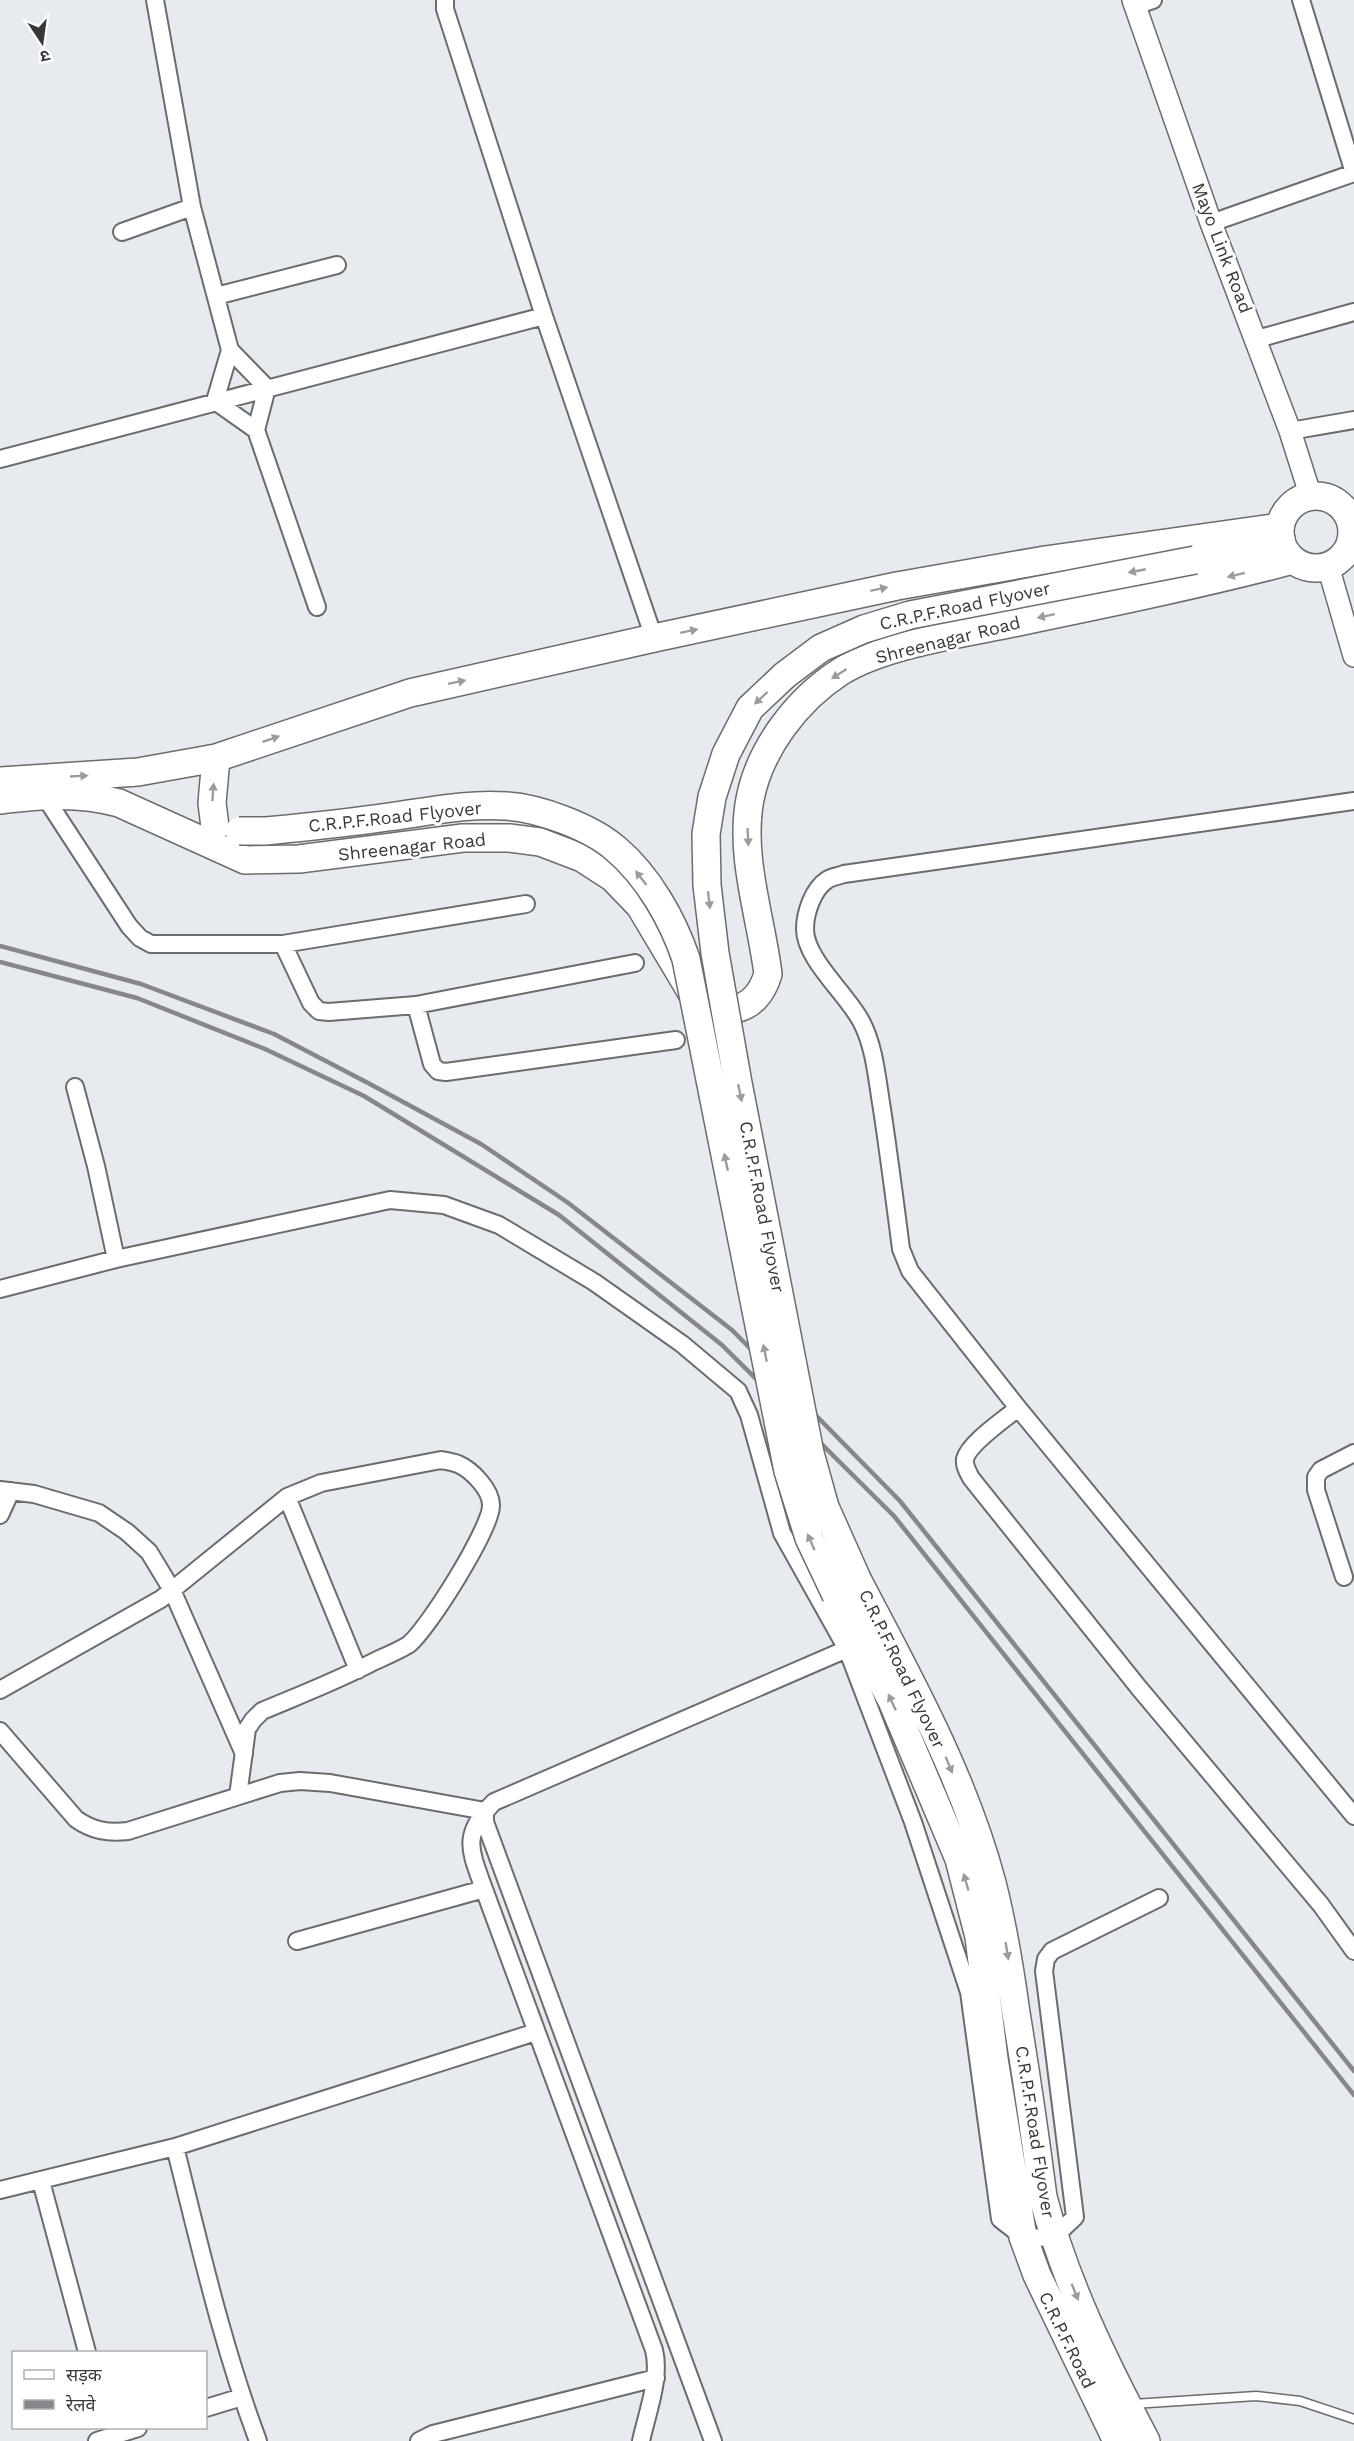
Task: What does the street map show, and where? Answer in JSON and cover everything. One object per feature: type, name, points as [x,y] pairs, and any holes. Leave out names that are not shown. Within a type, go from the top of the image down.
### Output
[{"type":"main road","points":[[1311,496],[1322,497],[1342,507],[1353,528],[1347,551],[1328,566],[1316,568],[1303,566],[1285,542],[1284,516],[1300,500],[1311,496]]},
{"type":"main road","name":"Shreenagar Road","points":[[0,800],[38,786],[216,758],[410,693],[897,586],[1045,560],[1285,542]]},
{"type":"main road","name":"Shreenagar Road","points":[[0,781],[105,799],[245,860],[299,860],[462,838],[509,838],[540,842],[582,858],[613,878],[640,906],[692,993],[704,1004],[715,1009],[740,1006],[752,1002],[763,989],[768,974],[751,877],[747,831],[750,798],[764,757],[775,739],[797,709],[818,690],[840,672],[872,657],[933,640],[1189,586],[1285,542]]},
{"type":"main road","name":"C.R.P.F.Road Flyover","points":[[1053,2238],[1043,2197],[1004,1936],[992,1882],[973,1823],[936,1736],[858,1581],[825,1507],[810,1453],[717,964],[707,885],[706,834],[712,796],[726,754],[750,708],[785,675],[821,648],[864,629],[910,615],[1285,542]]},
{"type":"main road","points":[[177,830],[227,829],[212,803],[216,758]]},
{"type":"main road","name":"C.R.P.F.Road Flyover","points":[[227,829],[266,831],[460,807],[507,806],[543,813],[584,829],[616,848],[652,892],[678,937],[686,960],[791,1481],[809,1538],[836,1595],[892,1701],[959,1859],[979,1937],[1001,2106],[1023,2236]]},
{"type":"main road","name":"C.R.P.F.Road","points":[[1023,2236],[1041,2285],[1118,2441]]},
{"type":"main road","name":"C.R.P.F.Road","points":[[1053,2238],[1087,2321],[1146,2441]]},
{"type":"street","points":[[154,0],[192,207],[230,350],[267,388]]},
{"type":"street","points":[[1211,223],[1354,173],[1300,0]]},
{"type":"street","name":"Mayo Link Road","points":[[1140,2],[1211,223],[1257,339],[1311,496]]},
{"type":"street","points":[[442,3],[544,316],[654,638]]},
{"type":"street","points":[[122,232],[192,207]]},
{"type":"street","points":[[216,296],[337,265]]},
{"type":"street","points":[[1257,339],[1354,312]]},
{"type":"street","points":[[0,459],[544,316]]},
{"type":"street","points":[[215,401],[230,350]]},
{"type":"street","points":[[267,388],[256,430],[317,607]]},
{"type":"street","points":[[215,401],[256,430]]},
{"type":"street","points":[[1290,431],[1354,420]]},
{"type":"street","points":[[1328,566],[1353,649]]},
{"type":"street","points":[[38,786],[129,926],[140,938],[151,944],[283,944],[526,904]]},
{"type":"street","points":[[1354,801],[844,874],[827,880],[816,890],[808,910],[805,929],[808,948],[859,1018],[868,1036],[887,1146],[901,1249],[910,1271],[1018,1408],[1354,1816]]},
{"type":"street","points":[[283,944],[310,1003],[319,1011],[416,1005],[635,963]]},
{"type":"street","points":[[416,1005],[432,1064],[438,1071],[446,1072],[676,1040]]},
{"type":"street","points":[[75,1087],[96,1166],[116,1259]]},
{"type":"street","points":[[0,1289],[116,1259],[390,1200],[444,1205],[499,1226],[594,1282],[682,1344],[738,1391],[749,1415],[782,1533],[847,1649],[913,1822],[969,1992],[1000,2219],[1023,2236],[1053,2238],[1075,2217],[1044,1971],[1046,1959],[1052,1951],[1158,1898]]},
{"type":"street","points":[[1018,1408],[969,1451],[965,1460],[966,1470],[1138,1688],[1321,1905],[1354,1952]]},
{"type":"street","points":[[1344,1577],[1316,1490],[1316,1477],[1322,1470],[1354,1453]]},
{"type":"street","points":[[0,1690],[161,1599],[287,1497],[321,1483],[441,1460],[458,1463],[469,1471],[489,1494],[492,1506],[488,1522],[451,1587],[419,1635],[408,1645],[358,1670],[262,1711],[247,1730],[238,1796]]},
{"type":"street","points":[[0,1515],[5,1491],[34,1494],[99,1513],[127,1532],[148,1552],[172,1590],[244,1755]]},
{"type":"street","points":[[287,1497],[358,1670]]},
{"type":"street","points":[[641,2441],[656,2378],[657,2362],[654,2350],[484,1889],[470,1845],[471,1834],[485,1811],[494,1802],[847,1649]]},
{"type":"street","points":[[0,1731],[76,1819],[90,1829],[110,1832],[128,1831],[280,1783],[300,1781],[330,1783],[485,1811]]},
{"type":"street","points":[[485,1811],[485,1822],[558,2025],[713,2441]]},
{"type":"street","points":[[297,1941],[484,1889]]},
{"type":"street","points":[[0,2190],[175,2146],[536,2032]]},
{"type":"street","points":[[175,2146],[217,2315],[258,2441]]},
{"type":"street","points":[[41,2181],[87,2351]]},
{"type":"street","points":[[419,2441],[433,2434],[656,2378]]},
{"type":"street","points":[[207,2408],[242,2397]]},
{"type":"street","points":[[106,2436],[131,2429]]},
{"type":"lane","points":[[1126,2404],[1256,2396],[1300,2401],[1354,2419]]},
{"type":"railway","points":[[0,946],[141,984],[274,1034],[368,1083],[481,1144],[567,1202],[732,1330],[900,1501],[1354,2071]]},
{"type":"railway","points":[[0,962],[137,998],[265,1049],[364,1096],[559,1215],[722,1345],[894,1516],[1354,2095]]}]
